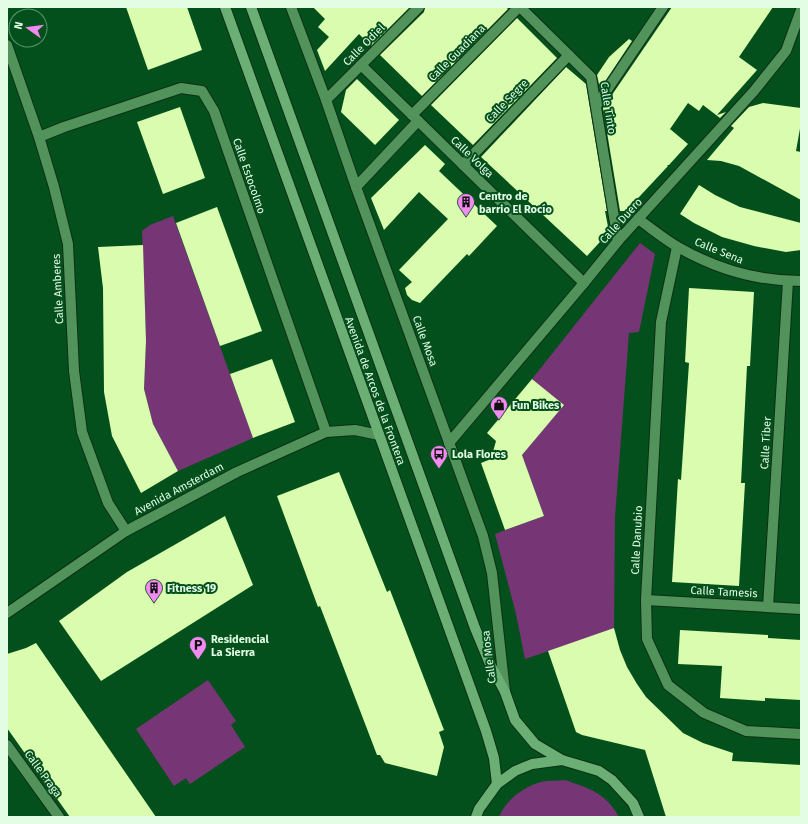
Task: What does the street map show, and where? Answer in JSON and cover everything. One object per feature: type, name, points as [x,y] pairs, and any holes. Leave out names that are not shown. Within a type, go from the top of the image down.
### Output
[{"type":"main road","name":"Avenida de Arcos de la Frontera","points":[[225,7],[488,736],[494,758],[497,784]]},
{"type":"main road","name":"Avenida de Arcos de la Frontera","points":[[251,7],[475,628],[490,664],[505,692],[515,720],[534,744],[562,760]]},
{"type":"main road","points":[[476,817],[479,809],[497,784],[515,771],[532,764],[562,760],[599,771],[612,780],[632,803],[639,817]]},
{"type":"street","name":"Calle Mosa","points":[[291,7],[483,536],[492,573],[505,692]]},
{"type":"street","name":"Calle Odiel","points":[[326,100],[419,7]]},
{"type":"street","name":"Calle Tinto","points":[[520,7],[591,77],[618,241]]},
{"type":"street","name":"Calle Guadiana","points":[[356,187],[415,118],[520,7]]},
{"type":"street","points":[[596,106],[663,7]]},
{"type":"street","name":"Calle Duero","points":[[449,443],[618,241],[754,91],[786,51],[801,10]]},
{"type":"street","name":"Calle Amberes","points":[[7,45],[39,137],[54,187],[68,244],[74,371],[82,432],[108,503],[126,531]]},
{"type":"street","name":"Calle Segre","points":[[463,165],[569,55]]},
{"type":"street","name":"Calle Volga","points":[[361,65],[584,282]]},
{"type":"street","name":"Calle Estocolmo","points":[[39,137],[64,127],[181,88],[202,91],[214,111],[326,432]]},
{"type":"street","name":"Calle Sena","points":[[638,219],[678,247],[715,265],[752,277],[801,281]]},
{"type":"street","name":"Calle Danubio","points":[[678,247],[661,322],[646,600],[647,640],[668,685],[704,713],[746,731],[801,734]]},
{"type":"street","name":"Calle Tíber","points":[[768,607],[788,281]]},
{"type":"street","name":"Avenida Amsterdam","points":[[7,613],[126,531],[237,472],[326,432],[354,430],[379,435]]},
{"type":"street","name":"Calle Tamesis","points":[[646,600],[801,609]]},
{"type":"street","name":"Calle Praga","points":[[7,745],[59,817]]},
{"type":"shaded area","points":[[173,216],[253,438],[178,471],[153,424],[144,389],[146,341],[142,231],[150,225]]},
{"type":"shaded area","points":[[640,243],[655,254],[639,332],[629,333],[615,517],[614,629],[525,659],[516,614],[495,534],[544,516],[522,455],[563,405],[532,379]]},
{"type":"shaded area","points":[[208,680],[236,721],[231,725],[245,747],[190,784],[186,778],[174,786],[136,729]]},
{"type":"shaded area","points":[[565,780],[596,792],[608,802],[619,817],[499,817],[506,805],[516,795],[528,787],[544,781]]},
{"type":"building","points":[[126,7],[187,7],[202,50],[148,70]]},
{"type":"building","points":[[313,7],[410,7],[371,46],[359,34],[325,71],[317,50],[329,37],[318,27],[325,19]]},
{"type":"building","points":[[425,7],[506,7],[508,9],[422,96],[380,55],[424,12]]},
{"type":"building","points":[[672,7],[773,7],[739,57],[757,70],[717,115],[726,112],[720,118],[703,105],[699,111],[688,103],[670,129],[688,144],[626,211],[620,211],[603,108]]},
{"type":"building","points":[[517,18],[557,58],[473,145],[431,105]]},
{"type":"building","points":[[629,39],[632,41],[600,89],[597,75],[609,57]]},
{"type":"building","points":[[566,67],[586,84],[607,211],[605,211],[609,232],[587,256],[481,157]]},
{"type":"building","points":[[357,79],[399,120],[375,145],[341,112],[346,90]]},
{"type":"building","points":[[763,103],[801,108],[801,123],[796,151],[801,152],[801,200],[739,166],[721,161],[707,160],[734,128],[731,126],[749,107]]},
{"type":"building","points":[[180,107],[205,178],[163,194],[137,122]]},
{"type":"building","points":[[425,145],[445,164],[439,171],[497,226],[469,256],[467,254],[420,303],[412,300],[407,295],[405,288],[412,282],[399,270],[448,219],[419,192],[384,230],[371,198]]},
{"type":"building","points":[[699,185],[715,195],[740,207],[801,223],[801,250],[786,252],[754,246],[722,237],[694,223],[680,214]]},
{"type":"building","points":[[217,207],[262,331],[220,346],[176,223]]},
{"type":"building","points":[[143,245],[146,341],[144,389],[153,424],[178,471],[141,493],[112,436],[104,392],[103,288],[98,247]]},
{"type":"building","points":[[689,288],[754,292],[750,366],[747,366],[741,483],[745,483],[739,586],[672,582],[678,479],[681,480],[689,363],[685,362]]},
{"type":"building","points":[[272,359],[295,422],[253,438],[230,374]]},
{"type":"building","points":[[532,379],[564,405],[522,455],[544,516],[505,530],[481,463],[491,459],[496,441],[487,433]]},
{"type":"building","points":[[339,472],[387,592],[390,590],[444,730],[439,732],[444,747],[437,776],[385,763],[380,755],[377,755],[320,606],[318,607],[277,496]]},
{"type":"building","name":"Fitness 19","points":[[225,516],[253,585],[101,681],[59,621],[127,572]]},
{"type":"building","points":[[614,628],[620,650],[627,667],[637,684],[646,697],[683,733],[703,743],[733,753],[732,761],[801,765],[801,817],[666,817],[645,750],[582,735],[576,732],[548,651]]},
{"type":"building","points":[[680,630],[768,635],[768,638],[801,640],[801,700],[765,698],[765,701],[720,698],[722,666],[678,664]]},
{"type":"building","points":[[36,643],[156,817],[70,817],[7,728],[7,654]]},
{"type":"place","name":"Centro de barrio El Rocío","points":[[466,217]]},
{"type":"place","name":"Fun Bikes","points":[[499,420]]},
{"type":"place","name":"Lola Flores","points":[[439,469]]},
{"type":"place","name":"Fitness 19","points":[[154,603]]},
{"type":"place","name":"Residencial La Sierra","points":[[198,660]]}]
